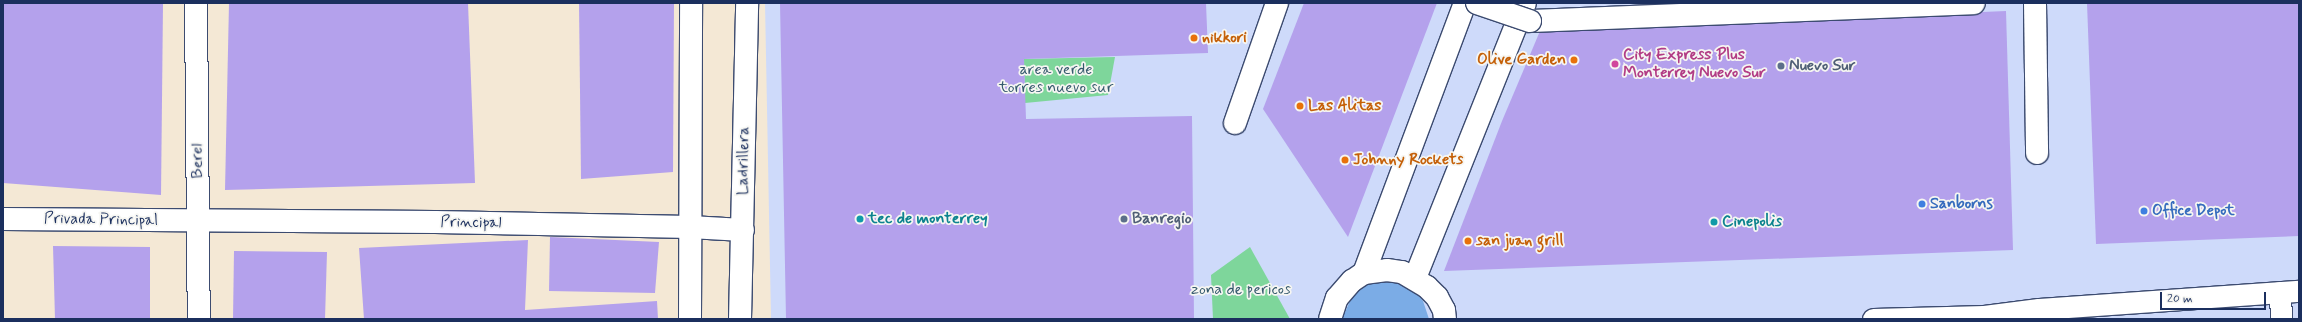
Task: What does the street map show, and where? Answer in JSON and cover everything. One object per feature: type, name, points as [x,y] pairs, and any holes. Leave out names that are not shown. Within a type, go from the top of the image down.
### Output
[{"type":"street","name":"Berel","points":[[196,3],[200,319]]},
{"type":"street","points":[[690,319],[691,3]]},
{"type":"street","name":"Ladrillera","points":[[740,319],[744,230],[746,3]]},
{"type":"street","points":[[1235,123],[1277,3]]},
{"type":"street","points":[[1364,273],[1465,3]]},
{"type":"street","points":[[1477,3],[1528,12],[1974,3]]},
{"type":"street","points":[[2035,3],[2037,153]]},
{"type":"street","points":[[1415,278],[1528,12]]},
{"type":"street","name":"Privada Principal","points":[[3,219],[199,222]]},
{"type":"street","name":"Principal","points":[[199,222],[690,227],[744,230]]},
{"type":"street","points":[[1330,319],[1343,289],[1364,273],[1388,270],[1402,272],[1415,278],[1437,297],[1444,310],[1445,319]]},
{"type":"lane","points":[[1873,319],[1984,317],[2114,311],[2290,291],[2280,319]]},
{"type":"shaded area","name":"Nuevo Sur","points":[[765,3],[2299,3],[2299,319],[771,319]]},
{"type":"green space","name":"area verde torres nuevo sur","points":[[1115,57],[1108,95],[1025,103],[1024,59]]},
{"type":"green space","name":"zona de pericos","points":[[1250,247],[1290,319],[1213,319],[1211,275]]},
{"type":"water","points":[[1394,281],[1415,291],[1423,301],[1429,319],[1342,319],[1353,294],[1362,287],[1371,282]]},
{"type":"building","points":[[3,3],[163,3],[161,195],[3,183]]},
{"type":"building","points":[[229,3],[468,3],[475,183],[225,190]]},
{"type":"building","points":[[579,3],[674,3],[673,172],[581,179]]},
{"type":"building","points":[[780,3],[1206,3],[1208,53],[1024,59],[1026,119],[1192,116],[1194,319],[786,319]]},
{"type":"building","points":[[1304,3],[1437,3],[1348,237],[1263,109]]},
{"type":"building","points":[[2087,3],[2299,3],[2299,236],[2096,244]]},
{"type":"building","points":[[2006,11],[2013,250],[1444,271],[1502,121],[1540,31]]},
{"type":"building","points":[[550,237],[659,242],[655,293],[549,291]]},
{"type":"building","points":[[528,240],[525,310],[657,301],[658,319],[364,319],[359,248]]},
{"type":"building","points":[[53,246],[150,247],[150,319],[55,319]]},
{"type":"building","points":[[234,251],[327,252],[325,319],[233,319]]},
{"type":"place","name":"nikkori","points":[[1194,38]]},
{"type":"place","name":"Olive Garden","points":[[1574,60]]},
{"type":"place","name":"City Express Plus Monterrey Nuevo Sur","points":[[1615,64]]},
{"type":"place","name":"Nuevo Sur","points":[[1781,66]]},
{"type":"place","name":"Las Alitas","points":[[1300,106]]},
{"type":"place","name":"Johnny Rockets","points":[[1345,160]]},
{"type":"place","name":"Sanborns","points":[[1922,204]]},
{"type":"place","name":"Office Depot","points":[[2144,211]]},
{"type":"place","name":"tec de monterrey","points":[[860,219]]},
{"type":"place","name":"Banregio","points":[[1124,219]]},
{"type":"place","name":"Cinepolis","points":[[1714,222]]},
{"type":"place","name":"san juan grill","points":[[1468,241]]}]
